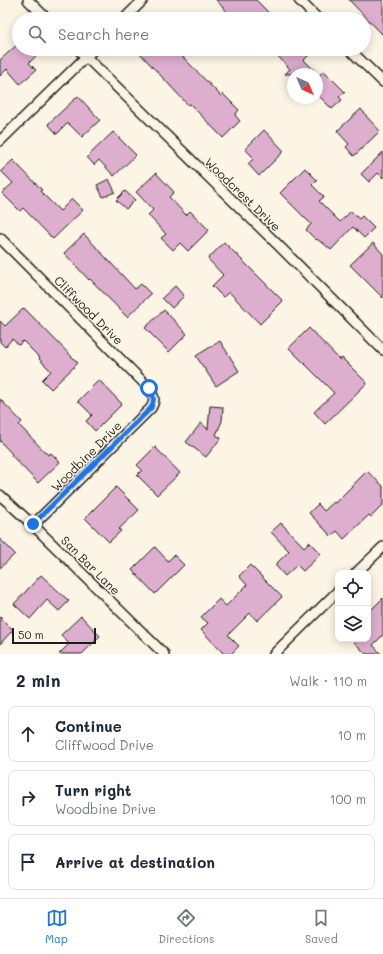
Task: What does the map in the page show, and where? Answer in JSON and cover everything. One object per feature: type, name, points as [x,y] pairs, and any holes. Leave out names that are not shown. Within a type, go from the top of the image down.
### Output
[{"type":"street","points":[[28,0],[40,12]]},
{"type":"street","points":[[131,12],[143,0]]},
{"type":"street","points":[[298,0],[311,12]]},
{"type":"street","points":[[356,56],[383,82]]},
{"type":"street","points":[[0,141],[86,57]]},
{"type":"street","name":"Woodcrest Drive","points":[[86,57],[383,350]]},
{"type":"street","name":"Cliffwood Drive","points":[[0,238],[149,388],[154,396],[154,402]]},
{"type":"street","name":"Woodbine Drive","points":[[33,524],[151,408],[154,402]]},
{"type":"street","name":"San Bar Lane","points":[[0,495],[33,524],[164,654]]},
{"type":"street","points":[[359,570],[383,546]]},
{"type":"street","points":[[274,654],[335,593]]},
{"type":"building","points":[[216,0],[256,0],[268,12],[227,12]]},
{"type":"building","points":[[349,0],[383,0],[383,35],[371,23],[371,12],[361,12]]},
{"type":"building","points":[[12,49],[12,56],[36,56],[29,63],[36,70],[20,84],[7,69],[0,76],[0,60]]},
{"type":"building","points":[[142,56],[182,56],[221,96],[223,94],[239,110],[235,115],[240,121],[223,138],[190,104],[188,105]]},
{"type":"building","points":[[278,56],[308,56],[304,60],[312,68],[289,68]]},
{"type":"building","points":[[324,71],[345,92],[339,97],[342,100],[332,109],[323,100]]},
{"type":"building","points":[[78,96],[100,120],[82,137],[68,123],[57,134],[48,124]]},
{"type":"building","points":[[361,109],[380,131],[354,156],[346,147],[349,144],[337,131]]},
{"type":"building","points":[[264,130],[284,151],[259,176],[248,164],[254,158],[245,149]]},
{"type":"building","points":[[113,132],[136,155],[114,176],[99,160],[94,165],[87,157]]},
{"type":"building","points":[[383,152],[383,178],[378,173],[369,182],[361,174]]},
{"type":"building","points":[[13,160],[60,211],[72,199],[83,210],[53,239],[23,208],[20,211],[2,193],[13,183],[1,171]]},
{"type":"building","points":[[305,168],[317,180],[312,185],[324,197],[319,201],[340,222],[351,211],[359,219],[362,216],[374,228],[364,238],[353,227],[331,250],[322,242],[317,239],[316,240],[306,230],[311,224],[280,193]]},
{"type":"building","points":[[156,173],[174,192],[169,197],[186,215],[190,211],[209,230],[188,251],[180,243],[173,250],[161,238],[166,234],[148,215],[153,210],[136,192]]},
{"type":"building","points":[[109,179],[115,192],[103,197],[97,185]]},
{"type":"building","points":[[125,191],[135,200],[126,209],[116,200]]},
{"type":"building","points":[[84,234],[135,289],[141,284],[151,294],[127,317],[64,253]]},
{"type":"building","points":[[224,242],[283,301],[260,324],[229,292],[223,297],[212,286],[223,275],[208,259]]},
{"type":"building","points":[[373,243],[383,254],[383,298],[350,265]]},
{"type":"building","points":[[175,286],[184,296],[172,308],[162,298]]},
{"type":"building","points":[[24,308],[78,363],[51,389],[42,380],[51,371],[23,341],[19,345],[12,339],[5,347],[0,342],[0,321],[5,326]]},
{"type":"building","points":[[164,310],[187,334],[169,352],[145,328]]},
{"type":"building","points":[[309,328],[340,360],[342,358],[367,383],[325,424],[314,412],[334,393],[289,348]]},
{"type":"building","points":[[220,341],[239,371],[216,386],[196,356]]},
{"type":"building","points":[[99,380],[122,404],[95,431],[86,421],[92,415],[78,401]]},
{"type":"building","points":[[0,399],[22,422],[19,425],[48,455],[51,453],[60,462],[38,483],[11,455],[12,454],[0,441]]},
{"type":"building","points":[[210,406],[223,407],[222,421],[216,435],[221,438],[206,457],[186,442],[201,423],[208,429]]},
{"type":"building","points":[[155,447],[180,473],[157,495],[137,475],[142,470],[137,465]]},
{"type":"building","points":[[367,471],[383,486],[383,505],[371,517],[369,515],[344,539],[337,531],[331,536],[309,513],[318,504],[324,511],[334,502],[335,503]]},
{"type":"building","points":[[116,487],[139,510],[119,529],[121,531],[109,542],[85,518]]},
{"type":"building","points":[[281,523],[304,547],[309,542],[321,554],[303,571],[297,565],[285,576],[275,565],[289,551],[271,532]]},
{"type":"building","points":[[0,539],[15,554],[0,568]]},
{"type":"building","points":[[155,547],[168,561],[174,555],[184,565],[155,594],[132,570]]},
{"type":"building","points":[[250,565],[282,597],[257,621],[250,613],[228,635],[239,646],[231,654],[224,654],[201,630],[208,623],[201,617],[219,599],[226,606],[247,585],[239,576]]},
{"type":"building","points":[[41,575],[69,601],[59,611],[47,600],[30,619],[14,604]]},
{"type":"building","points":[[383,598],[383,635],[373,645],[381,654],[366,654],[354,642],[371,642],[371,610]]},
{"type":"building","points":[[81,616],[100,636],[82,654],[59,654],[69,644],[61,635]]},
{"type":"building","points":[[0,617],[13,630],[0,644]]},
{"type":"route","points":[[33,524],[151,408],[154,402],[154,396],[149,388]]}]
